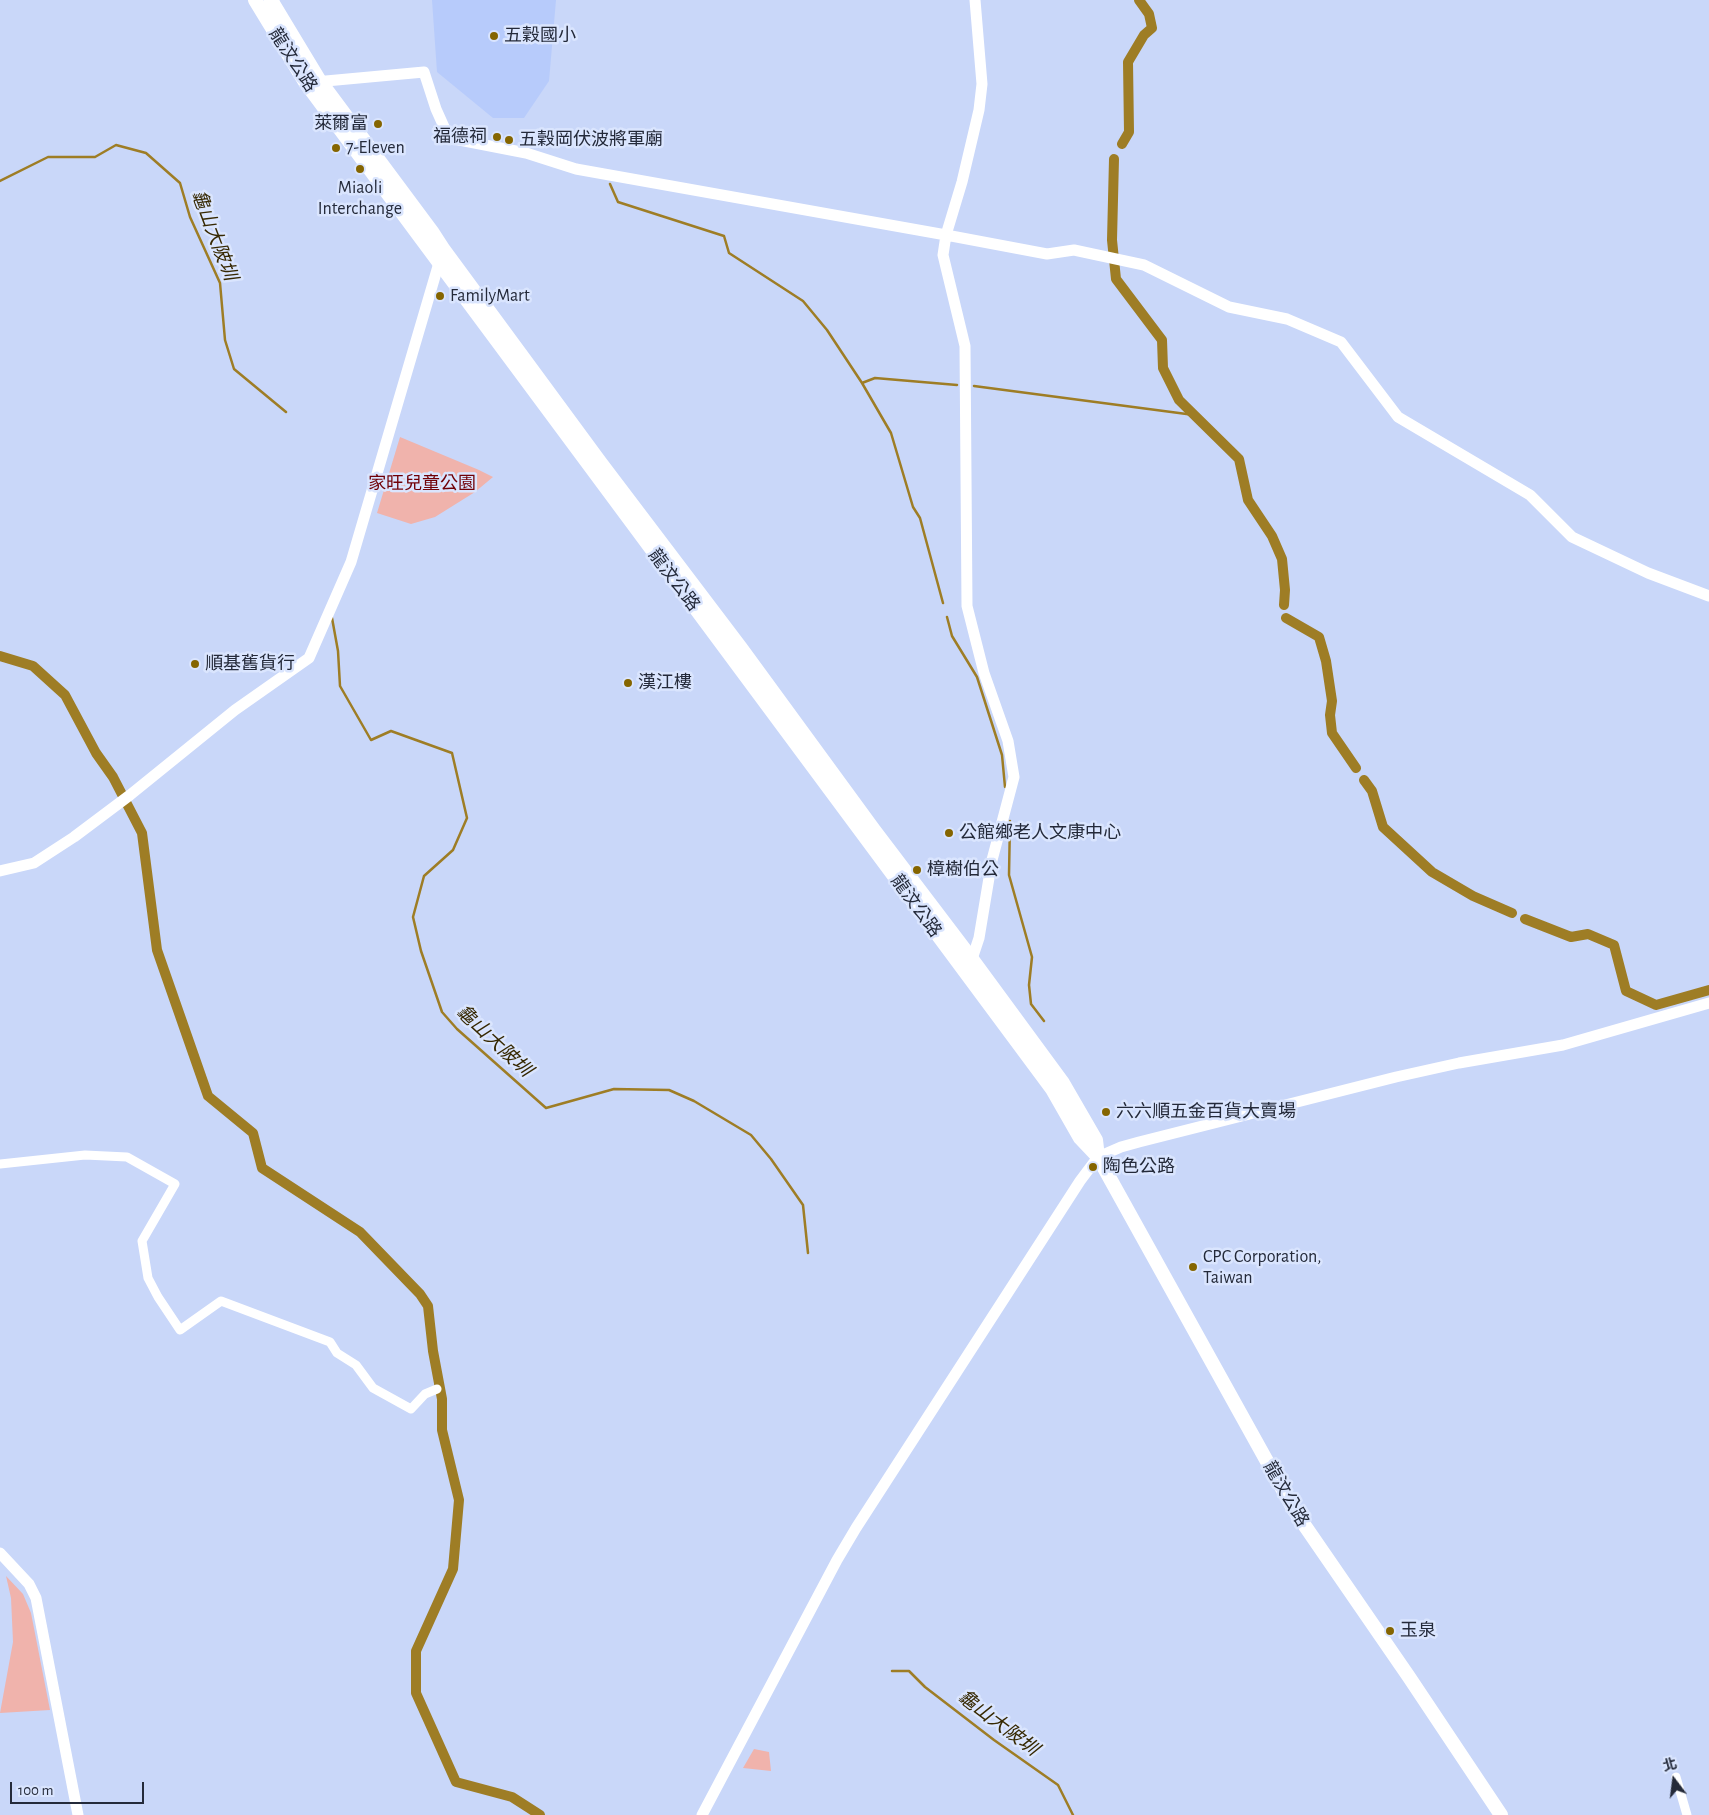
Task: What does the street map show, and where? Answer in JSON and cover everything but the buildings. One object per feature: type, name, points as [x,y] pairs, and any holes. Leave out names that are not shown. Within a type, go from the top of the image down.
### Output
[{"type":"main road","name":"龍汶公路","points":[[255,0],[305,82],[441,255],[719,630],[874,830],[967,964],[1063,1084],[1096,1140],[1098,1157],[1294,1510],[1501,1815]]},
{"type":"main road","name":"龍汶公路","points":[[271,1],[287,24],[320,81],[433,233],[441,255]]},
{"type":"main road","points":[[274,31],[287,24]]},
{"type":"street","points":[[967,964],[979,938],[992,860],[1014,777],[1008,741],[984,673],[967,606],[965,346],[943,255],[946,234],[962,182],[979,110],[982,84],[975,0]]},
{"type":"street","points":[[305,82],[424,72],[436,109],[450,138],[526,153],[576,168],[946,234],[1047,254],[1074,250],[1144,265],[1229,307],[1287,318],[1341,342],[1398,417],[1530,495],[1572,536],[1648,573],[1709,596]]},
{"type":"street","points":[[0,871],[34,863],[74,837],[235,710],[309,658],[351,562],[441,255]]},
{"type":"street","points":[[702,1815],[851,1536],[1080,1181],[1098,1157],[1139,1142],[1396,1077],[1459,1063],[1563,1045],[1709,1003]]},
{"type":"street","points":[[0,1164],[85,1155],[127,1157],[175,1184],[142,1241],[148,1278],[158,1298],[180,1330],[221,1301],[330,1342],[337,1353],[356,1364],[373,1388],[411,1409],[425,1394],[436,1389]]},
{"type":"street","points":[[0,1553],[29,1584],[36,1598],[78,1815]]},
{"type":"street","points":[[1676,1777],[1688,1815]]},
{"type":"shaded area","name":"五穀國小","points":[[432,0],[556,0],[549,81],[524,118],[493,118],[437,72]]},
{"type":"green space","name":"家旺兒童公園","points":[[400,437],[493,477],[475,492],[435,517],[411,524],[377,513]]},
{"type":"green space","points":[[6,1576],[23,1594],[31,1613],[50,1710],[0,1713],[13,1642],[11,1598]]},
{"type":"green space","points":[[754,1749],[769,1752],[771,1771],[743,1768]]},
{"type":"waterway","points":[[1122,144],[1129,132],[1128,62],[1144,35],[1152,28],[1149,14],[1139,0]]},
{"type":"waterway","name":"龜山大陂圳","points":[[0,181],[48,157],[95,157],[116,145],[146,153],[180,183],[190,217],[220,283],[225,340],[234,369],[286,412]]},
{"type":"waterway","points":[[1114,159],[1112,240],[1116,279],[1162,340],[1163,368],[1179,400],[1239,459],[1248,500],[1272,536],[1282,559],[1285,590],[1284,605]]},
{"type":"waterway","points":[[610,184],[618,202],[724,236],[729,253],[803,301],[827,330],[862,383],[891,433],[913,507],[920,518],[943,603]]},
{"type":"waterway","points":[[862,383],[875,378],[957,385]]},
{"type":"waterway","points":[[974,386],[1194,415]]},
{"type":"waterway","points":[[947,617],[952,636],[977,677],[1002,755],[1005,787]]},
{"type":"waterway","name":"龜山大陂圳","points":[[332,618],[338,651],[340,686],[371,740],[391,731],[452,753],[467,818],[453,850],[424,876],[413,917],[421,951],[442,1012],[457,1029],[546,1108],[614,1089],[669,1090],[694,1101],[751,1135],[771,1159],[803,1205],[808,1253]]},
{"type":"waterway","points":[[1286,618],[1319,637],[1326,661],[1332,701],[1330,715],[1332,733],[1356,768]]},
{"type":"waterway","points":[[0,656],[33,666],[65,695],[96,753],[113,777],[142,833],[157,950],[208,1096],[253,1133],[262,1168],[360,1232],[420,1294],[428,1306],[433,1351],[442,1399],[442,1430],[459,1500],[453,1569],[416,1651],[416,1693],[456,1782],[512,1797],[540,1815]]},
{"type":"waterway","points":[[1364,780],[1372,791],[1383,827],[1432,872],[1473,896],[1512,913]]},
{"type":"waterway","points":[[1010,821],[1009,875],[1032,957],[1029,985],[1031,1004],[1044,1021]]},
{"type":"waterway","points":[[1525,919],[1571,937],[1588,934],[1614,945],[1626,991],[1656,1005],[1709,990]]},
{"type":"waterway","name":"龜山大陂圳","points":[[892,1671],[909,1671],[925,1687],[994,1740],[1058,1785],[1073,1815]]},
{"type":"place","name":"五穀國小","points":[[494,36]]},
{"type":"place","name":"萊爾富","points":[[378,124]]},
{"type":"place","name":"福德祠","points":[[497,137]]},
{"type":"place","name":"五穀岡伏波將軍廟","points":[[509,140]]},
{"type":"place","name":"7-Eleven","points":[[336,148]]},
{"type":"place","name":"Miaoli Interchange","points":[[360,169]]},
{"type":"place","name":"FamilyMart","points":[[440,296]]},
{"type":"place","name":"順基舊貨行","points":[[195,664]]},
{"type":"place","name":"漢江樓","points":[[628,683]]},
{"type":"place","name":"公館鄉老人文康中心","points":[[949,833]]},
{"type":"place","name":"樟樹伯公","points":[[917,870]]},
{"type":"place","name":"六六順五金百貨大賣場","points":[[1106,1112]]},
{"type":"place","name":"陶色公路","points":[[1093,1167]]},
{"type":"place","name":"CPC Corporation, Taiwan","points":[[1193,1267]]},
{"type":"place","name":"玉泉","points":[[1390,1631]]}]
